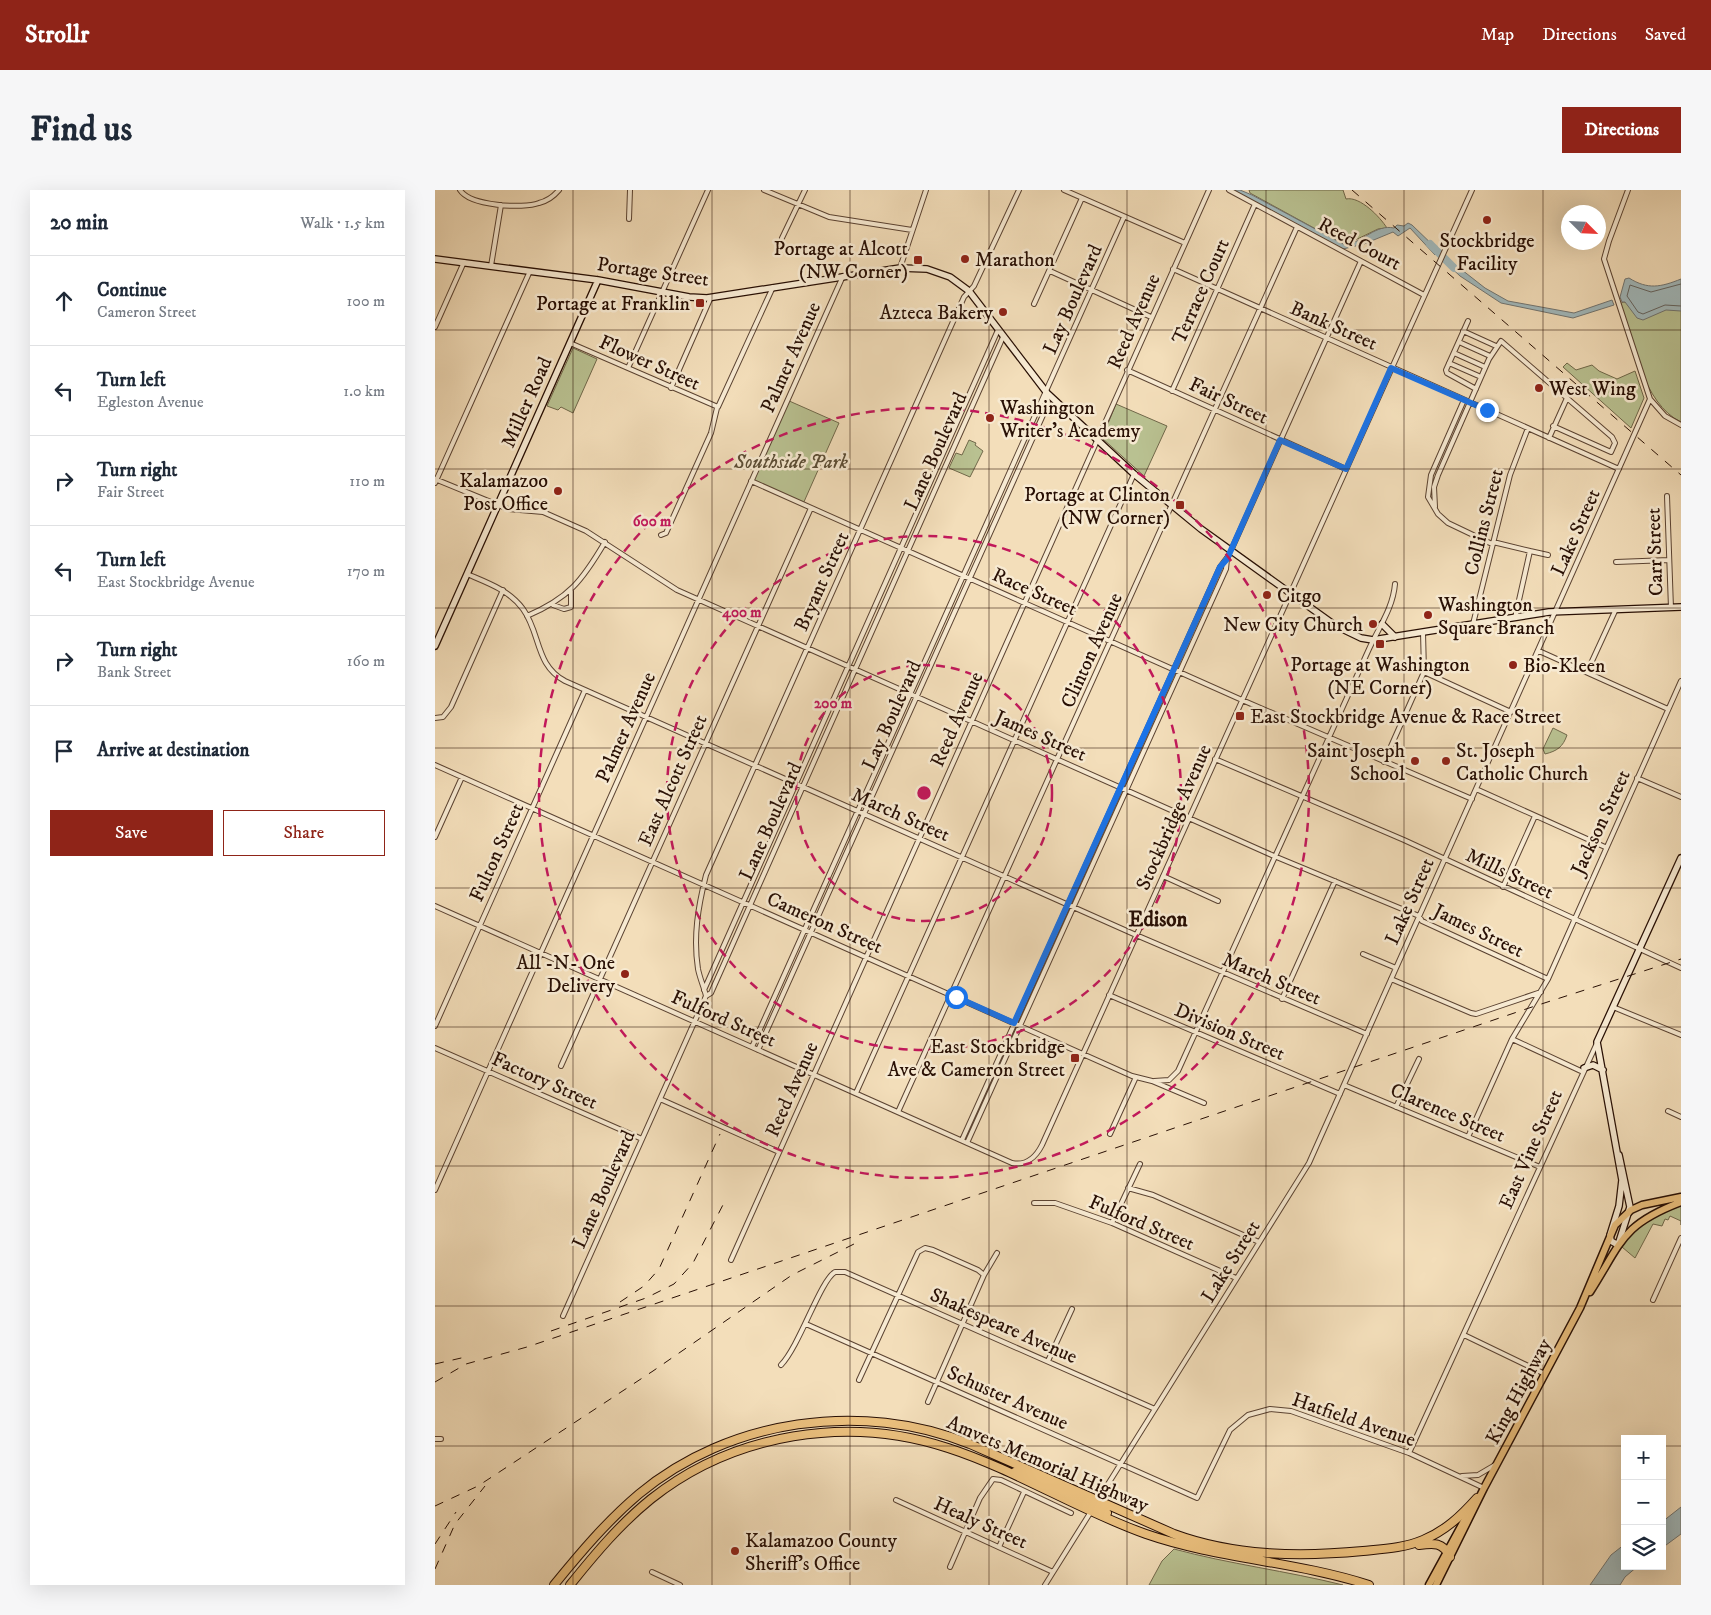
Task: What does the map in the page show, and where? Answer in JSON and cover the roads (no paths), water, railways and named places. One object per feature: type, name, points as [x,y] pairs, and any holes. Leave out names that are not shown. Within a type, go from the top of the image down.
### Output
[{"type":"highway","name":"Amvets Memorial Highway","points":[[554,1585],[618,1513],[639,1494],[677,1467],[719,1446],[747,1436],[798,1424],[862,1420],[893,1423],[939,1432],[971,1444],[1094,1506],[1135,1530],[1195,1549],[1303,1567],[1369,1585]]},
{"type":"highway","name":"Amvets Memorial Highway","points":[[569,1585],[616,1531],[663,1490],[709,1463],[761,1444],[820,1433],[878,1433],[940,1446],[998,1469],[1024,1474],[1094,1506],[1174,1534],[1221,1547],[1283,1555],[1333,1554],[1399,1547],[1423,1540],[1442,1530],[1458,1518],[1477,1498]]},
{"type":"highway","points":[[1399,1547],[1434,1543],[1441,1545],[1448,1554]]},
{"type":"main road","name":"Portage Street","points":[[435,259],[598,280],[662,292],[711,297],[900,268],[927,269],[943,274],[969,291],[1047,393],[1133,474],[1290,594],[1339,628],[1361,638],[1373,640],[1557,612],[1681,607]]},
{"type":"main road","name":"Miller Road","points":[[435,646],[437,634],[498,506],[598,280]]},
{"type":"main road","points":[[1382,624],[1395,637]]},
{"type":"main road","name":"East Vine Street","points":[[1597,1042],[1681,858]]},
{"type":"main road","points":[[1597,1042],[1627,1187],[1630,1211],[1618,1245],[1611,1241],[1610,1232],[1621,1198],[1622,1180],[1619,1155]]},
{"type":"main road","points":[[1584,1070],[1593,1065],[1603,1071]]},
{"type":"main road","name":"King Highway","points":[[1580,1308],[1610,1232],[1619,1220],[1642,1204],[1681,1197]]},
{"type":"main road","name":"King Highway","points":[[1429,1585],[1484,1488],[1580,1308],[1618,1245],[1629,1231],[1645,1217],[1681,1202]]},
{"type":"main road","name":"King Highway","points":[[1436,1585],[1448,1554],[1484,1488]]},
{"type":"street","points":[[460,190],[467,198],[501,206],[539,204],[559,190]]},
{"type":"street","points":[[629,219],[630,190]]},
{"type":"street","points":[[628,368],[708,190]]},
{"type":"street","points":[[764,190],[829,217],[912,230]]},
{"type":"street","points":[[782,238],[805,190]]},
{"type":"street","points":[[900,268],[926,190]]},
{"type":"street","name":"Bryant Street","points":[[705,996],[698,967],[696,936],[698,909],[704,884],[962,300],[974,286],[1019,190]]},
{"type":"street","points":[[1064,190],[1185,243]]},
{"type":"street","name":"Reed Avenue","points":[[731,1260],[1209,190]]},
{"type":"street","name":"Reed Court","points":[[1229,190],[1424,295]]},
{"type":"street","name":"Stockbridge Avenue","points":[[1029,1160],[1042,1144],[1472,190]]},
{"type":"street","points":[[1628,190],[1604,259],[1617,304],[1650,399],[1665,416],[1681,425]]},
{"type":"street","points":[[1034,304],[1082,198]]},
{"type":"street","name":"Terrace Court","points":[[1172,390],[1255,204]]},
{"type":"street","points":[[491,266],[501,206]]},
{"type":"street","name":"Lay Boulevard","points":[[752,1047],[1016,458],[1047,393],[1124,217]]},
{"type":"street","name":"Clinton Avenue","points":[[898,1112],[1173,506],[1297,227]]},
{"type":"street","points":[[967,1143],[1207,613],[1226,569],[1231,549],[1361,260]]},
{"type":"street","points":[[435,326],[464,262]]},
{"type":"street","name":"Bank Street","points":[[1173,269],[1619,469]]},
{"type":"street","points":[[436,480],[530,271]]},
{"type":"street","points":[[1049,271],[1151,317]]},
{"type":"street","name":"Palmer Avenue","points":[[435,1190],[843,276]]},
{"type":"street","points":[[661,535],[667,533],[711,433],[717,408],[773,287]]},
{"type":"street","points":[[671,388],[711,297]]},
{"type":"street","points":[[1468,321],[1449,363],[1447,373],[1476,389]]},
{"type":"street","name":"Lane Boulevard","points":[[705,990],[998,330]]},
{"type":"street","points":[[1463,331],[1497,346]]},
{"type":"street","name":"Lane Boulevard","points":[[563,1316],[705,996],[711,993],[828,726],[1003,336]]},
{"type":"street","points":[[1435,507],[1435,487],[1438,475],[1490,356],[1501,341],[1615,440],[1611,452],[1553,426]]},
{"type":"street","points":[[1459,342],[1490,356]]},
{"type":"street","name":"Flower Street","points":[[570,343],[717,408]]},
{"type":"street","points":[[1454,353],[1485,367]]},
{"type":"street","points":[[1449,363],[1481,377]]},
{"type":"street","name":"Fair Street","points":[[1127,370],[1346,469]]},
{"type":"street","name":"Lay Boulevard","points":[[758,1050],[1048,404],[1047,393]]},
{"type":"street","points":[[1549,438],[1567,398]]},
{"type":"street","name":"Lake Street","points":[[1045,1585],[1309,1163],[1557,612],[1650,399]]},
{"type":"street","points":[[1464,400],[1428,484],[1429,501],[1435,507],[1438,514],[1448,523],[1492,543],[1548,555]]},
{"type":"street","points":[[958,420],[964,422]]},
{"type":"street","name":"Collins Street","points":[[1473,624],[1513,466],[1528,428]]},
{"type":"street","points":[[1016,458],[1022,461]]},
{"type":"street","points":[[856,1093],[1133,474]]},
{"type":"street","name":"James Street","points":[[436,480],[498,506],[513,510],[543,512],[586,531],[667,585],[698,600],[1275,856],[1419,916],[1422,921],[1548,979]]},
{"type":"street","name":"Race Street","points":[[751,481],[1174,670],[1472,800]]},
{"type":"street","points":[[930,483],[936,485]]},
{"type":"street","name":"Carr Street","points":[[1667,496],[1671,608]]},
{"type":"street","name":"East Alcott Street","points":[[561,1066],[811,508]]},
{"type":"street","points":[[989,518],[995,521]]},
{"type":"street","points":[[527,616],[553,605],[571,591],[589,569],[605,542]]},
{"type":"street","points":[[1515,618],[1530,551]]},
{"type":"street","points":[[962,1140],[1220,567],[1227,559]]},
{"type":"street","points":[[1616,562],[1669,560]]},
{"type":"street","name":"March Street","points":[[467,574],[503,590],[519,604],[527,616],[549,670],[561,679],[1073,908],[1367,1034]]},
{"type":"street","points":[[1152,1081],[1167,1081],[1174,1076],[1301,796],[1382,624],[1393,598],[1395,584]]},
{"type":"street","points":[[435,718],[443,717],[451,706],[503,590]]},
{"type":"street","points":[[553,605],[564,609],[571,607],[571,591]]},
{"type":"street","points":[[874,608],[880,610]]},
{"type":"street","points":[[1587,672],[1616,609]]},
{"type":"street","points":[[1201,610],[1207,613]]},
{"type":"street","points":[[1385,762],[1424,672],[1423,632]]},
{"type":"street","points":[[937,635],[943,638]]},
{"type":"street","points":[[1539,651],[1668,709]]},
{"type":"street","points":[[1424,672],[1511,712]]},
{"type":"street","name":"Jackson Street","points":[[1468,1137],[1512,1039],[1548,979],[1605,847],[1681,681]]},
{"type":"street","name":"Fulton Street","points":[[435,1026],[585,690]]},
{"type":"street","points":[[822,724],[828,726]]},
{"type":"street","points":[[1147,729],[1153,732]]},
{"type":"street","points":[[884,754],[889,757]]},
{"type":"street","name":"Mills Street","points":[[1215,760],[1404,840],[1681,968]]},
{"type":"street","name":"Cameron Street","points":[[435,766],[743,901],[1082,1054],[1204,1103]]},
{"type":"street","points":[[435,836],[462,777]]},
{"type":"street","points":[[1637,778],[1681,797]]},
{"type":"street","points":[[1476,790],[1605,847]]},
{"type":"street","points":[[1503,887],[1535,816]]},
{"type":"street","points":[[768,845],[775,848]]},
{"type":"street","points":[[1094,846],[1100,849]]},
{"type":"street","points":[[832,871],[838,874]]},
{"type":"street","points":[[1163,876],[1217,901]]},
{"type":"street","points":[[1282,999],[1335,881]]},
{"type":"street","name":"Fulford Street","points":[[435,906],[1011,1163],[1029,1160]]},
{"type":"street","points":[[1363,954],[1396,968]]},
{"type":"street","points":[[1041,964],[1047,966]]},
{"type":"street","points":[[1391,979],[1471,1013],[1541,992]]},
{"type":"street","points":[[778,990],[784,992]]},
{"type":"street","name":"Division Street","points":[[1109,995],[1340,1094]]},
{"type":"street","points":[[1613,1006],[1681,1036]]},
{"type":"street","points":[[1512,1039],[1584,1070]]},
{"type":"street","name":"East Vine Street","points":[[1409,1453],[1597,1042]]},
{"type":"street","name":"Factory Street","points":[[435,1048],[642,1139]]},
{"type":"street","points":[[1396,1107],[1419,1059]]},
{"type":"street","points":[[1110,1134],[1136,1077]]},
{"type":"street","points":[[988,1082],[993,1085]]},
{"type":"street","name":"Clarence Street","points":[[1344,1084],[1540,1167]]},
{"type":"street","points":[[660,1099],[779,1152]]},
{"type":"street","points":[[1668,1110],[1681,1117]]},
{"type":"street","points":[[1112,1223],[1140,1164]]},
{"type":"street","points":[[1128,1188],[1153,1195],[1259,1242]]},
{"type":"street","name":"Fulford Street","points":[[1034,1202],[1055,1203],[1112,1223],[1237,1278]]},
{"type":"street","points":[[1653,1300],[1681,1238]]},
{"type":"street","points":[[859,1380],[914,1257],[923,1249],[933,1250],[966,1264],[984,1275]]},
{"type":"street","points":[[927,1402],[984,1275],[997,1253]]},
{"type":"street","name":"Shakespeare Avenue","points":[[806,1324],[831,1274],[839,1272],[854,1274],[1155,1409]]},
{"type":"street","points":[[1048,1361],[1072,1309]]},
{"type":"street","points":[[781,1365],[788,1357],[806,1324]]},
{"type":"street","name":"Schuster Avenue","points":[[806,1324],[1197,1498]]},
{"type":"street","points":[[1464,1335],[1545,1374]]},
{"type":"street","name":"Hatfield Avenue","points":[[1197,1498],[1230,1430],[1248,1415],[1265,1410],[1291,1412],[1409,1453],[1484,1488]]},
{"type":"street","points":[[435,1439],[441,1439]]},
{"type":"street","points":[[1459,1475],[1479,1475],[1498,1462]]},
{"type":"street","points":[[950,1567],[980,1498],[991,1481],[998,1479],[1071,1513]]},
{"type":"street","points":[[999,1547],[1024,1492]]},
{"type":"street","name":"Healy Street","points":[[896,1500],[1053,1572]]},
{"type":"street","points":[[652,1572],[680,1585]]},
{"type":"water","points":[[1233,190],[1240,190],[1252,195],[1345,245],[1358,241],[1375,231],[1387,227],[1394,228],[1397,225],[1404,226],[1408,223],[1438,250],[1435,255],[1410,228],[1398,236],[1393,232],[1364,244],[1343,249]]},
{"type":"water","points":[[1448,259],[1485,288],[1508,301],[1574,313],[1612,300],[1614,305],[1573,318],[1501,303],[1460,276],[1446,263]]},
{"type":"water","points":[[1629,278],[1649,286],[1667,284],[1681,279],[1681,311],[1666,310],[1643,320],[1637,318],[1625,302],[1622,302],[1620,297],[1625,279]]},
{"type":"water","points":[[1681,1507],[1681,1534],[1666,1545],[1666,1525],[1666,1519]]},
{"type":"water","points":[[1621,1547],[1621,1570],[1633,1570],[1625,1577],[1620,1585],[1590,1585],[1611,1555]]},
{"type":"waterway","points":[[1430,244],[1454,268]]},
{"type":"railway","points":[[1352,190],[1681,475]]},
{"type":"railway","points":[[435,1382],[466,1364],[527,1347],[1532,1007],[1681,959]]},
{"type":"railway","points":[[620,1302],[644,1286],[659,1269],[720,1134]]},
{"type":"railway","points":[[551,1331],[646,1298],[674,1284],[693,1263],[726,1199]]},
{"type":"railway","points":[[435,1506],[478,1486],[653,1371],[792,1275],[858,1242]]},
{"type":"railway","points":[[435,1364],[470,1356]]},
{"type":"railway","points":[[435,1569],[455,1524],[485,1486]]},
{"type":"railway","points":[[435,1544],[456,1512]]},
{"type":"place","name":"Stockbridge Facility","points":[[1487,220]]},
{"type":"place","name":"Marathon","points":[[965,259]]},
{"type":"place","name":"Portage at Alcott (NW Corner)","points":[[918,260]]},
{"type":"place","name":"Portage at Franklin","points":[[700,303]]},
{"type":"place","name":"Azteca Bakery","points":[[1003,312]]},
{"type":"place","name":"West Wing","points":[[1539,388]]},
{"type":"place","name":"Washington Writer's Academy","points":[[990,418]]},
{"type":"place","name":"Kalamazoo Post Office","points":[[558,491]]},
{"type":"place","name":"Portage at Clinton (NW Corner)","points":[[1180,505]]},
{"type":"place","name":"Citgo","points":[[1267,595]]},
{"type":"place","name":"Washington Square Branch","points":[[1428,615]]},
{"type":"place","name":"New City Church","points":[[1373,624]]},
{"type":"place","name":"Portage at Washington (NE Corner)","points":[[1380,644]]},
{"type":"place","name":"Bio-Kleen","points":[[1513,665]]},
{"type":"place","name":"East Stockbridge Avenue & Race Street","points":[[1240,716]]},
{"type":"place","name":"Saint Joseph School","points":[[1415,761]]},
{"type":"place","name":"St. Joseph Catholic Church","points":[[1446,761]]},
{"type":"place","name":"All -N- One Delivery","points":[[625,974]]},
{"type":"place","name":"East Stockbridge Ave & Cameron Street","points":[[1075,1058]]},
{"type":"place","name":"Kalamazoo County Sheriff's Office","points":[[735,1551]]},
{"type":"district","name":"Edison","points":[[1158,919]]},
{"type":"park label","name":"Southside Park","points":[[791,461]]}]
